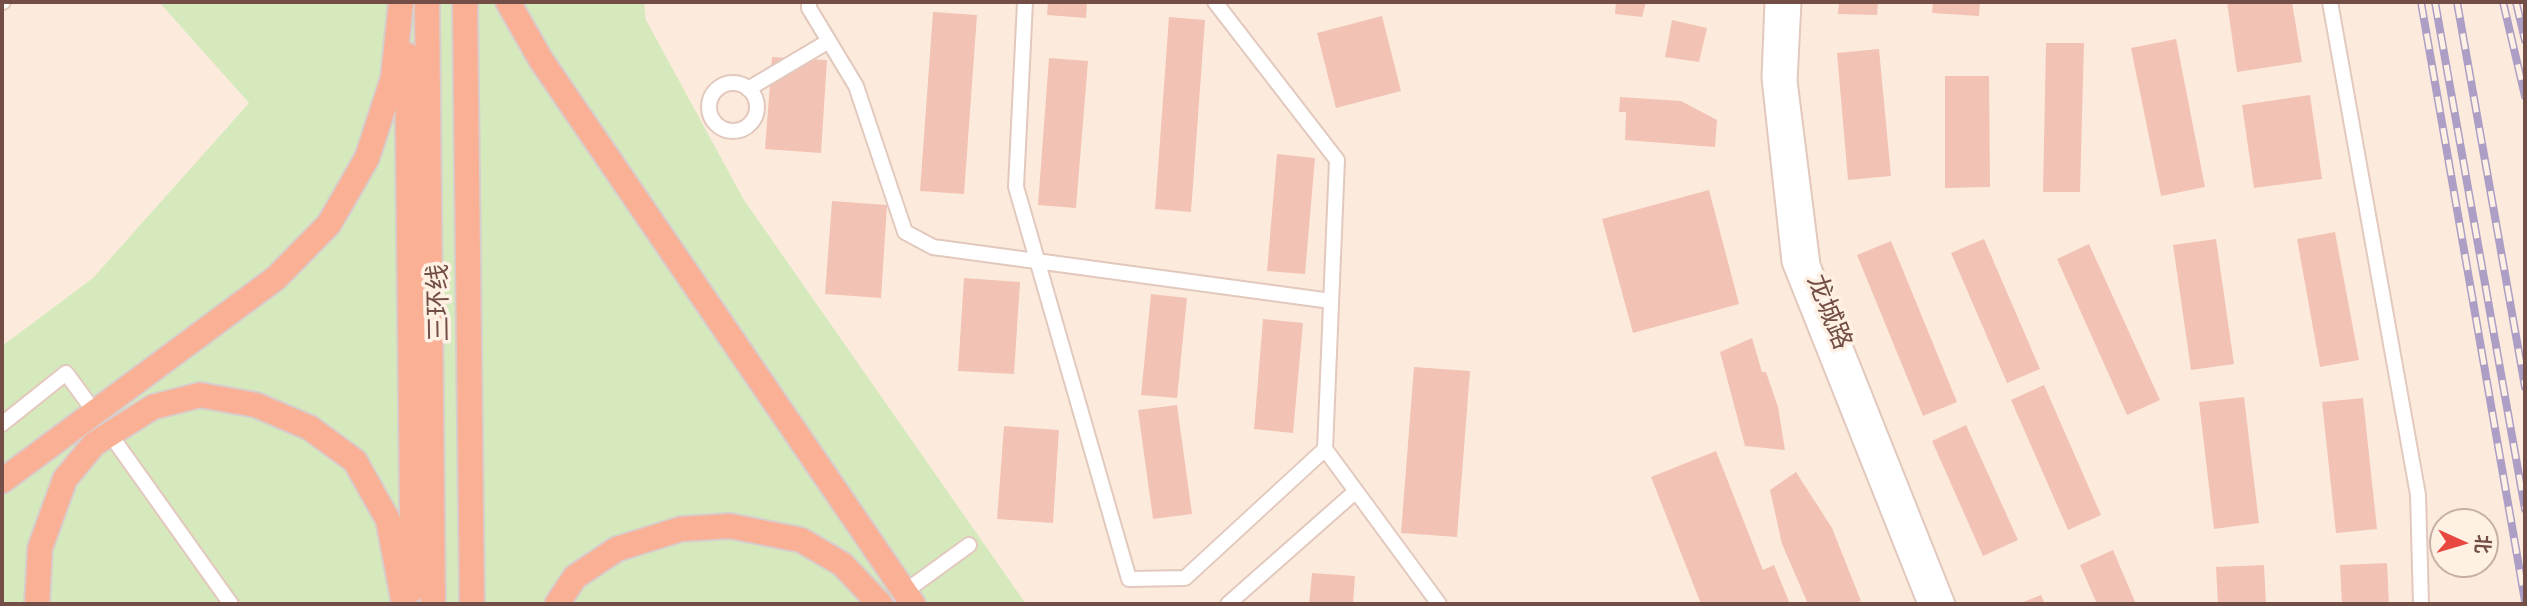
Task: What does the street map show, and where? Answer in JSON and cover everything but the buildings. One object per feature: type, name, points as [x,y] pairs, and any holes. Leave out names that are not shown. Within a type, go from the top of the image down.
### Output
[{"type":"highway","points":[[2,481],[276,278],[329,224],[367,158],[393,78],[403,2]]},
{"type":"highway","points":[[403,2],[413,604]]},
{"type":"highway","name":"三环线","points":[[427,2],[433,604]]},
{"type":"highway","name":"三环线","points":[[466,2],[472,604]]},
{"type":"highway","points":[[508,2],[541,60],[914,594]]},
{"type":"highway","points":[[37,604],[40,548],[65,479],[94,444],[153,407],[200,395],[256,405],[310,428],[355,461],[388,520],[404,604]]},
{"type":"highway","points":[[557,604],[575,577],[617,548],[681,529],[730,526],[801,540],[842,564],[880,604]]},
{"type":"street","points":[[809,2],[809,8],[856,86],[905,232],[933,247],[1331,301]]},
{"type":"street","points":[[1026,2],[1016,187],[1129,579],[1185,578],[1325,449]]},
{"type":"street","points":[[1215,2],[1337,160],[1325,449],[1439,604]]},
{"type":"street","name":"龙城路","points":[[1775,2],[1772,78],[1793,262],[1928,604]]},
{"type":"street","name":"龙城路","points":[[1791,2],[1787,81],[1810,265],[1945,604]]},
{"type":"street","points":[[2329,2],[2418,495],[2421,604]]},
{"type":"street","points":[[748,89],[828,41]]},
{"type":"street","points":[[2,424],[66,373],[88,403]]},
{"type":"street","points":[[117,444],[231,604]]},
{"type":"street","points":[[1228,604],[1356,491]]},
{"type":"street","points":[[914,594],[968,545]]},
{"type":"green space","points":[[159,2],[644,2],[646,20],[744,200],[1026,604],[2,604],[2,346],[93,278],[249,103]]},
{"type":"railway","points":[[2421,2],[2525,601]]},
{"type":"railway","points":[[2435,2],[2525,509]]},
{"type":"railway","points":[[2457,2],[2525,387]]},
{"type":"railway","points":[[2503,2],[2525,96]]},
{"type":"railway","points":[[2516,2],[2525,40]]}]
